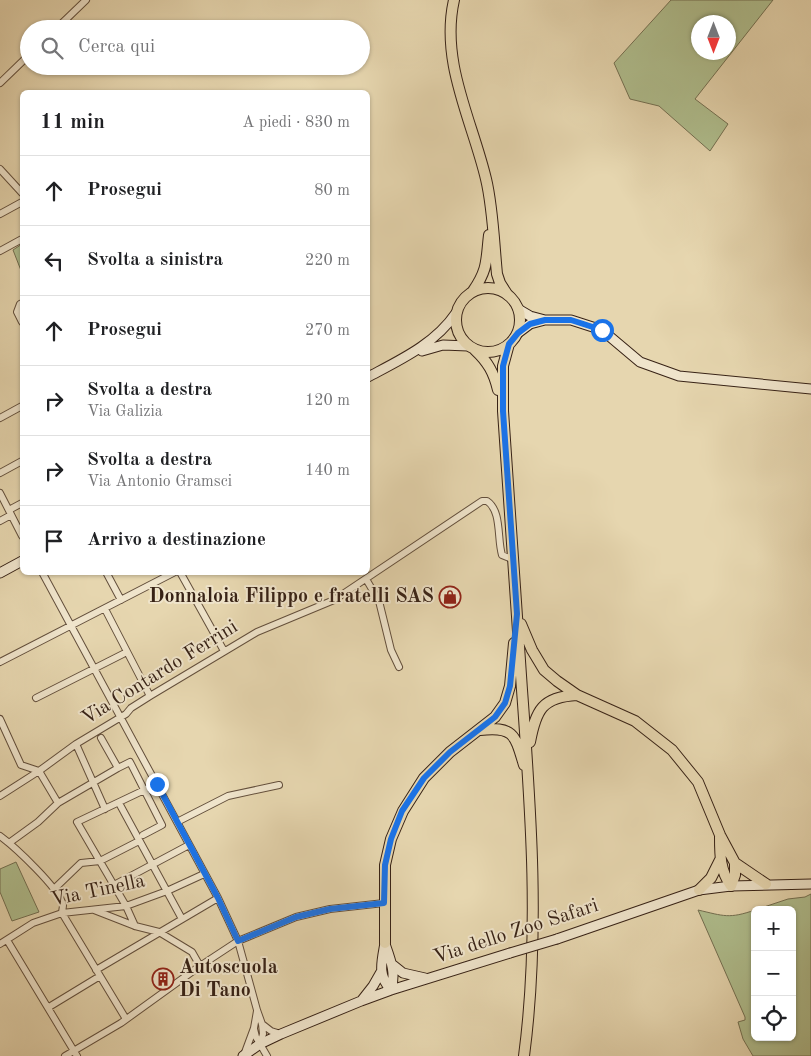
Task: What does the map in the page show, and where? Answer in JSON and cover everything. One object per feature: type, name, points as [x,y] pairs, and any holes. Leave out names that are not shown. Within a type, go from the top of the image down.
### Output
[{"type":"main road","points":[[454,0],[450,14],[450,41],[455,73],[486,179],[497,274],[507,294]]},
{"type":"main road","points":[[491,212],[486,267],[473,291],[462,300],[456,313],[456,328],[459,335],[485,359],[492,369],[503,411]]},
{"type":"main road","points":[[472,348],[489,352],[496,351],[509,344],[518,333],[520,318],[513,299],[507,294],[487,287],[473,291]]},
{"type":"main road","points":[[509,344],[503,366],[503,411],[529,781],[533,920],[532,974],[524,1056]]},
{"type":"main road","points":[[517,614],[532,650],[544,670],[577,695],[635,721],[672,750],[698,782],[720,835],[735,863],[766,884]]},
{"type":"main road","points":[[384,943],[385,865],[391,839],[402,811],[424,778],[450,752],[495,717],[505,703],[510,686],[517,614]]},
{"type":"main road","points":[[527,756],[534,721],[543,706],[560,696],[577,695]]},
{"type":"main road","points":[[480,730],[495,728],[511,733],[516,740],[529,781]]},
{"type":"main road","points":[[720,835],[720,860],[724,876],[730,886]]},
{"type":"main road","points":[[699,890],[710,878],[720,860]]},
{"type":"main road","points":[[730,886],[735,875],[735,863]]},
{"type":"street","points":[[65,20],[86,0]]},
{"type":"street","points":[[0,83],[20,64]]},
{"type":"street","points":[[0,169],[20,190]]},
{"type":"street","points":[[0,214],[20,203]]},
{"type":"street","points":[[0,252],[20,240]]},
{"type":"street","points":[[20,304],[17,312],[20,318]]},
{"type":"street","points":[[518,309],[530,316],[545,320],[571,320],[602,330],[640,362],[679,376],[811,389]]},
{"type":"street","points":[[370,376],[403,358],[438,334],[447,326],[456,313]]},
{"type":"street","points":[[518,333],[530,324],[545,320]]},
{"type":"street","points":[[403,358],[431,347],[443,345],[472,348]]},
{"type":"street","points":[[0,418],[20,407]]},
{"type":"street","points":[[0,473],[20,462]]},
{"type":"street","points":[[0,493],[20,532]]},
{"type":"street","name":"Via Contardo Ferrini","points":[[0,796],[40,771],[76,744],[121,717],[131,708],[224,651],[257,632],[334,600],[475,505],[487,501],[493,504],[502,555],[512,559]]},
{"type":"street","points":[[0,521],[20,504]]},
{"type":"street","points":[[0,573],[20,561]]},
{"type":"street","points":[[44,575],[218,898],[238,941],[262,1024],[263,1034],[260,1044]]},
{"type":"street","points":[[108,575],[122,600]]},
{"type":"street","points":[[0,662],[169,575]]},
{"type":"street","points":[[182,575],[224,651]]},
{"type":"street","points":[[366,579],[379,601],[391,650],[399,667]]},
{"type":"street","points":[[105,609],[150,696]]},
{"type":"street","points":[[36,698],[123,654]]},
{"type":"street","points":[[0,720],[21,765],[40,771],[58,803]]},
{"type":"street","points":[[101,738],[118,768]]},
{"type":"street","points":[[76,744],[105,809]]},
{"type":"street","points":[[9,843],[38,822],[58,803],[130,762],[162,825],[100,861],[82,863],[54,889]]},
{"type":"street","points":[[135,926],[126,906],[77,822],[157,784]]},
{"type":"street","points":[[177,822],[228,796],[279,785]]},
{"type":"street","points":[[119,802],[141,838],[152,864],[182,919]]},
{"type":"street","points":[[0,836],[54,889],[63,905],[62,913],[126,1019]]},
{"type":"street","points":[[114,885],[189,845]]},
{"type":"street","name":"Via Tinella","points":[[0,944],[34,923],[62,913],[126,906],[167,891],[204,874]]},
{"type":"street","name":"Via dello Zoo Safari","points":[[243,1055],[281,1034],[361,1000],[557,938],[699,890],[766,884],[811,884]]},
{"type":"street","points":[[48,1008],[159,932],[218,898]]},
{"type":"street","points":[[65,1056],[76,1054],[238,941],[296,917],[330,909],[384,903]]},
{"type":"street","points":[[92,909],[135,926],[159,932],[192,952],[200,966]]},
{"type":"street","points":[[7,940],[76,1054]]},
{"type":"street","points":[[384,943],[393,966],[394,979],[391,990]]},
{"type":"street","points":[[384,943],[381,972],[384,982],[391,990]]},
{"type":"street","points":[[393,966],[408,975],[428,979]]},
{"type":"street","points":[[361,1000],[373,986],[381,972]]},
{"type":"street","points":[[243,1055],[254,1028],[257,1010]]},
{"type":"street","points":[[262,1024],[271,1031],[281,1034]]},
{"type":"street","points":[[254,1028],[256,1037],[267,1056]]},
{"type":"green space","points":[[671,0],[773,0],[736,47],[736,15],[691,15],[691,60],[726,60],[695,99],[728,124],[710,151],[659,106],[630,99],[614,63]]},
{"type":"green space","points":[[20,245],[20,268],[13,250]]},
{"type":"green space","points":[[16,862],[39,912],[12,921],[0,892],[0,869]]},
{"type":"green space","points":[[811,894],[811,1056],[753,1056],[743,1039],[738,1022],[745,1020],[745,1017],[698,910],[726,916],[751,911],[751,1041],[796,1041],[796,906],[767,906]]},
{"type":"place","name":"Donnaloia Filippo e fratelli SAS","points":[[450,597]]},
{"type":"place","name":"Autoscuola Di Tano","points":[[163,979]]},
{"type":"route","points":[[157,784],[218,898],[238,941],[296,917],[330,909],[384,903],[385,865],[391,839],[402,811],[424,778],[450,752],[495,717],[505,703],[510,686],[517,614],[503,411],[503,366],[509,344],[518,333],[530,324],[545,320],[571,320],[602,330]]}]
